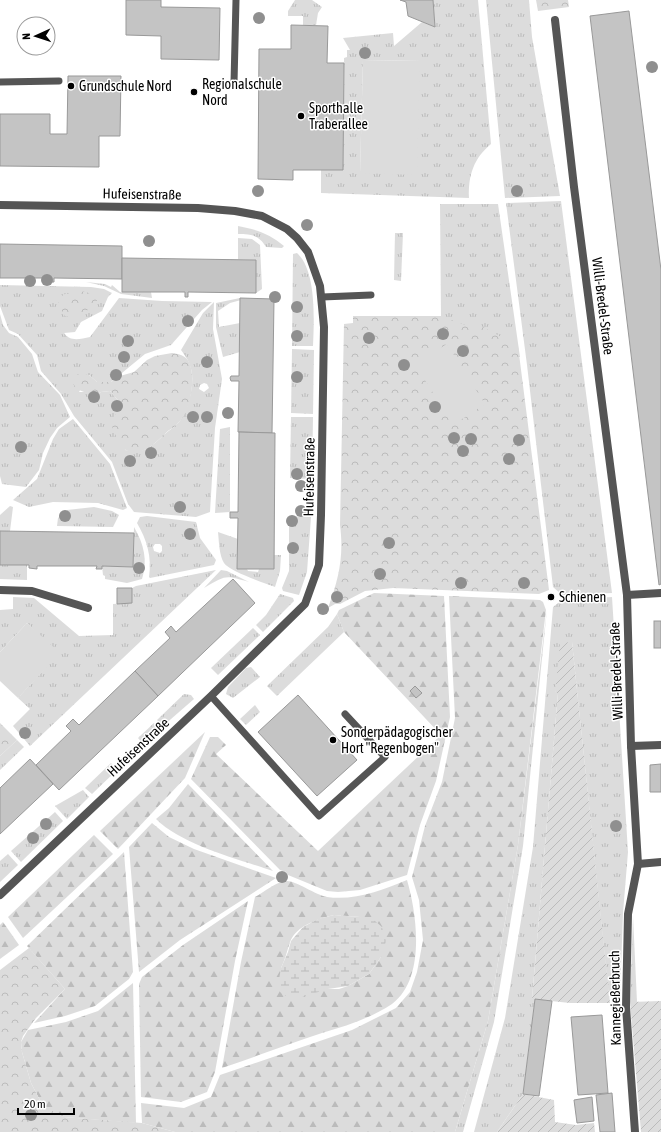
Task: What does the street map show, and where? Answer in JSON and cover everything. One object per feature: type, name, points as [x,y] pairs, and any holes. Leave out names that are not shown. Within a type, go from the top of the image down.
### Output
[{"type":"street","name":"Willi-Bredel-Straße","points":[[555,20],[574,187],[627,595],[631,746],[638,864]]},
{"type":"street","name":"Hufeisenstraße","points":[[0,205],[198,208],[235,211],[262,216],[287,229],[298,238],[308,252],[315,269],[322,297],[324,327],[321,515],[316,575],[305,604],[211,696],[0,895]]},
{"type":"street","points":[[0,590],[32,591],[88,608]]},
{"type":"street","points":[[627,595],[661,593]]},
{"type":"street","points":[[631,746],[661,745]]},
{"type":"street","points":[[638,864],[661,862]]},
{"type":"street","name":"Kannegießerbruch","points":[[635,1132],[626,989],[628,914],[638,864]]},
{"type":"lane","points":[[234,83],[236,0]]},
{"type":"lane","points":[[0,82],[59,81]]},
{"type":"lane","points":[[322,297],[371,296]]},
{"type":"lane","points":[[211,696],[319,816],[385,757],[345,714]]},
{"type":"green space","points":[[295,0],[312,0],[322,7],[318,13],[316,25],[303,25],[303,16],[288,16],[288,11]]},
{"type":"green space","points":[[433,0],[478,0],[491,144],[480,155],[473,168],[469,198],[321,193],[321,170],[343,170],[344,58],[347,57],[347,50],[350,50],[343,38],[393,33],[394,46],[422,22],[435,27]],"holes":[[[363,60],[420,61],[360,173]]]},
{"type":"green space","points":[[486,0],[529,0],[532,37],[560,196],[505,198]]},
{"type":"green space","points":[[536,0],[568,0],[569,7],[538,11]]},
{"type":"green space","points":[[363,60],[420,61],[417,175],[360,173]]},
{"type":"green space","points":[[561,201],[612,593],[562,595],[553,587],[506,203]]},
{"type":"green space","points":[[440,204],[498,204],[520,357],[353,316],[441,316]]},
{"type":"green space","points":[[238,226],[262,233],[273,238],[284,246],[282,248],[266,247],[254,236],[238,234]]},
{"type":"green space","points":[[395,233],[403,233],[401,281],[394,280]]},
{"type":"green space","points":[[238,238],[252,239],[260,245],[262,289],[256,293],[256,260],[238,259]]},
{"type":"green space","points":[[297,253],[308,272],[311,284],[314,311],[313,346],[292,346],[293,254]]},
{"type":"green space","points":[[86,282],[105,284],[111,287],[112,285],[120,292],[151,292],[152,298],[121,294],[104,286]]},
{"type":"green space","points":[[0,285],[91,287],[104,289],[112,293],[108,297],[102,311],[81,322],[75,332],[64,333],[69,338],[76,339],[90,337],[119,298],[212,302],[202,310],[171,345],[145,354],[111,382],[97,382],[89,375],[79,392],[87,392],[94,396],[101,392],[110,391],[122,405],[125,450],[138,451],[156,443],[180,421],[184,414],[191,393],[192,372],[181,350],[203,313],[214,302],[213,329],[222,379],[215,428],[210,512],[196,517],[134,512],[128,504],[112,462],[74,416],[61,394],[41,371],[37,355],[18,334],[9,330],[0,306]],"holes":[[[204,383],[207,384],[209,388],[204,392],[199,389],[200,385]]]},
{"type":"green space","points":[[81,291],[97,295],[98,298],[96,302],[93,306],[79,315],[69,317],[65,316],[58,304],[59,300],[66,293]]},
{"type":"green space","points":[[240,298],[241,300],[230,303],[218,311],[219,327],[240,323],[240,352],[223,357],[216,327],[216,303]]},
{"type":"green space","points":[[0,314],[3,325],[9,333],[18,337],[32,354],[38,372],[60,395],[70,417],[57,428],[50,438],[43,453],[39,470],[26,487],[2,484],[0,476]]},
{"type":"green space","points":[[353,316],[441,316],[468,326],[475,319],[481,326],[518,346],[549,590],[539,594],[393,588],[365,591],[340,604],[335,604],[328,608],[338,577],[341,557],[340,525],[344,324],[353,323]]},
{"type":"green space","points":[[447,344],[485,404],[453,425],[415,364]]},
{"type":"green space","points":[[292,349],[314,350],[313,414],[291,413]]},
{"type":"green space","points":[[172,353],[186,358],[192,371],[192,390],[184,416],[177,424],[148,448],[142,451],[130,452],[124,449],[118,441],[110,422],[122,405],[110,391],[101,392],[94,396],[78,389],[74,384],[75,375],[85,374],[89,375],[97,382],[111,382],[120,376],[134,372],[147,360],[155,356]]},
{"type":"green space","points":[[291,417],[313,417],[312,479],[290,478]]},
{"type":"green space","points":[[73,419],[110,464],[127,508],[123,510],[98,503],[53,502],[29,507],[13,500],[37,479],[53,439],[59,429]]},
{"type":"green space","points":[[230,427],[230,512],[215,513],[220,429]]},
{"type":"green space","points":[[10,506],[13,507],[10,531],[0,531],[0,515]]},
{"type":"green space","points":[[94,507],[112,511],[119,515],[113,527],[57,526],[58,518],[67,510]]},
{"type":"green space","points":[[147,516],[196,522],[200,538],[216,560],[214,565],[150,578],[148,549],[144,536],[137,523],[140,517]],"holes":[[[155,544],[160,544],[162,546],[162,551],[160,553],[154,551],[153,547]]]},
{"type":"green space","points":[[289,516],[311,517],[307,572],[299,595],[283,591],[282,588],[289,571]]},
{"type":"green space","points":[[134,527],[143,546],[145,559],[142,579],[127,583],[105,579],[102,566],[133,567]]},
{"type":"green space","points":[[218,532],[238,539],[237,569],[247,569],[248,571],[258,572],[259,569],[274,569],[274,555],[281,555],[280,571],[275,587],[233,570],[227,566],[221,556]]},
{"type":"green space","points":[[0,565],[27,565],[27,580],[0,579]]},
{"type":"green space","points":[[216,570],[30,746],[13,726],[30,709],[18,698],[58,654],[27,623],[0,652],[0,610],[13,609],[13,597],[34,598],[79,636],[113,635],[113,604],[132,603],[132,588]]},
{"type":"green space","points":[[221,570],[227,571],[249,582],[230,577],[217,581],[204,588]]},
{"type":"green space","points":[[374,593],[444,596],[450,717],[436,781],[420,825],[407,875],[360,890],[338,892],[327,891],[288,875],[286,872],[280,870],[191,779],[210,737],[218,737],[226,745],[216,754],[318,851],[441,735],[344,632],[337,614],[339,610]]},
{"type":"green space","points":[[280,594],[293,598],[294,601],[263,632],[256,625],[266,615]]},
{"type":"green space","points":[[449,596],[540,600],[543,602],[546,610],[518,845],[488,1021],[455,1132],[175,1132],[142,1123],[141,1103],[184,1108],[211,1097],[220,1075],[352,1030],[396,1008],[410,992],[417,972],[423,940],[419,900],[412,877],[425,826],[442,782],[455,718]]},
{"type":"green space","points":[[612,597],[628,852],[623,913],[620,998],[609,997],[572,642],[555,693],[558,693],[532,999],[535,999],[523,1094],[497,1132],[474,1132],[505,1018],[533,847],[553,607],[562,600]]},
{"type":"green space","points":[[547,609],[523,846],[494,1022],[463,1132],[455,1132],[488,1021],[518,845]]},
{"type":"green space","points":[[337,614],[344,632],[277,696],[267,686],[328,627]]},
{"type":"green space","points":[[27,623],[60,653],[18,698],[0,681],[0,652]]},
{"type":"green space","points":[[253,628],[260,635],[218,675],[211,668]]},
{"type":"green space","points":[[572,642],[610,1003],[570,1003],[532,999],[558,693],[555,693],[560,643]]},
{"type":"green space","points":[[251,667],[260,677],[233,698],[226,694],[228,687],[246,668]]},
{"type":"green space","points":[[184,694],[191,695],[194,699],[163,726],[157,720]]},
{"type":"green space","points":[[255,705],[260,712],[246,725],[240,719]]},
{"type":"green space","points":[[0,723],[17,740],[0,756]]},
{"type":"green space","points":[[154,723],[160,729],[144,745],[138,738]]},
{"type":"green space","points":[[205,732],[185,778],[118,849],[100,831]]},
{"type":"green space","points":[[17,740],[24,747],[0,770],[0,756]]},
{"type":"green space","points":[[111,763],[117,770],[92,794],[85,788]]},
{"type":"green space","points":[[188,784],[273,871],[195,844],[167,828],[156,819],[169,808]]},
{"type":"green space","points":[[83,790],[89,797],[67,819],[55,806]]},
{"type":"green space","points":[[55,812],[63,821],[21,862],[11,851]]},
{"type":"green space","points":[[152,823],[169,837],[194,849],[276,878],[180,940],[139,972],[129,847]]},
{"type":"green space","points":[[94,835],[113,854],[23,938],[8,917]]},
{"type":"green space","points":[[124,852],[133,972],[129,979],[95,1006],[65,1016],[34,1023],[65,989],[27,946]]},
{"type":"green space","points":[[8,854],[18,865],[0,882],[0,861]]},
{"type":"green space","points":[[407,880],[414,910],[416,945],[410,979],[403,993],[392,1004],[367,1017],[222,1068],[241,962],[255,897],[283,881],[296,883],[322,896],[337,898],[368,894]],"holes":[[[334,915],[360,917],[381,957],[369,974],[348,986],[339,989],[328,989],[281,968],[293,936],[303,927],[315,921]]]},
{"type":"green space","points":[[248,901],[235,961],[215,1072],[207,1092],[181,1102],[141,1097],[139,984],[142,977],[183,945]]},
{"type":"green space","points":[[334,915],[360,917],[375,921],[382,927],[386,941],[381,957],[369,974],[348,986],[328,989],[296,999],[289,998],[280,992],[278,985],[281,968],[291,941],[303,927],[318,919]]},
{"type":"green space","points":[[633,916],[637,1002],[630,1002]]},
{"type":"green space","points":[[3,922],[19,945],[0,959],[0,925]]},
{"type":"green space","points":[[29,948],[65,989],[36,1018],[23,1036],[21,1042],[22,1052],[31,1083],[43,1106],[64,1117],[142,1123],[175,1132],[0,1132],[0,970]]},
{"type":"green space","points":[[133,983],[136,1123],[64,1117],[48,1110],[43,1106],[31,1083],[22,1052],[21,1042],[28,1030],[66,1022],[98,1011]]},
{"type":"green space","points":[[661,1001],[661,1132],[641,1132],[630,1002]]},
{"type":"green space","points":[[523,1094],[554,1100],[555,1122],[576,1125],[594,1123],[595,1132],[497,1132]]},
{"type":"building","points":[[126,0],[161,0],[161,7],[220,8],[219,60],[161,59],[161,36],[126,35]]},
{"type":"building","points":[[400,0],[433,0],[435,27],[408,16],[406,2]]},
{"type":"building","points":[[629,11],[661,270],[661,584],[659,585],[590,16]]},
{"type":"building","name":"Sporthalle Traberallee","points":[[291,25],[328,26],[327,63],[344,63],[343,170],[293,170],[293,180],[258,179],[259,49],[291,49]]},
{"type":"building","points":[[68,76],[121,76],[120,136],[99,136],[99,167],[0,166],[0,114],[50,114],[50,134],[67,134]]},
{"type":"building","points":[[0,244],[122,246],[122,279],[54,278],[54,282],[48,282],[49,278],[0,278]]},
{"type":"building","points":[[122,258],[256,260],[256,293],[188,292],[188,297],[185,297],[185,292],[122,292]]},
{"type":"building","points":[[240,298],[274,299],[272,433],[238,432],[239,381],[231,381],[230,378],[231,376],[239,376]]},
{"type":"building","points":[[239,432],[275,433],[274,569],[237,569],[238,518],[230,518],[230,512],[238,512]]},
{"type":"building","points":[[0,531],[134,533],[133,567],[102,566],[102,569],[96,569],[97,566],[37,566],[37,569],[29,568],[29,565],[0,565]]},
{"type":"building","points":[[233,579],[255,603],[158,696],[135,671],[170,638],[165,632],[171,626],[176,632]]},
{"type":"building","points":[[117,588],[132,588],[132,603],[117,604]]},
{"type":"building","points":[[654,621],[661,621],[661,648],[654,648]]},
{"type":"building","points":[[135,671],[158,696],[59,790],[36,765],[71,731],[66,726],[73,719],[79,725]]},
{"type":"building","points":[[415,686],[422,693],[416,698],[410,691]]},
{"type":"building","points":[[298,695],[357,760],[317,796],[258,732]]},
{"type":"building","points":[[30,759],[53,784],[0,834],[0,788]]},
{"type":"building","points":[[661,764],[661,792],[650,792],[650,765]]},
{"type":"building","points":[[535,999],[552,1001],[539,1096],[523,1094]]},
{"type":"building","points":[[602,1015],[608,1093],[578,1095],[571,1017]]},
{"type":"building","points":[[612,1093],[615,1132],[600,1132],[596,1095]]},
{"type":"building","points":[[592,1097],[594,1121],[577,1123],[574,1100]]},
{"type":"place","name":"Grundschule Nord","points":[[71,86]]},
{"type":"place","name":"Regionalschule Nord","points":[[194,92]]},
{"type":"place","name":"Sporthalle Traberallee","points":[[301,116]]},
{"type":"place","name":"Schienen","points":[[551,597]]},
{"type":"place","name":"Sonderpädagogischer Hort \"Regenbogen\"","points":[[333,740]]}]
